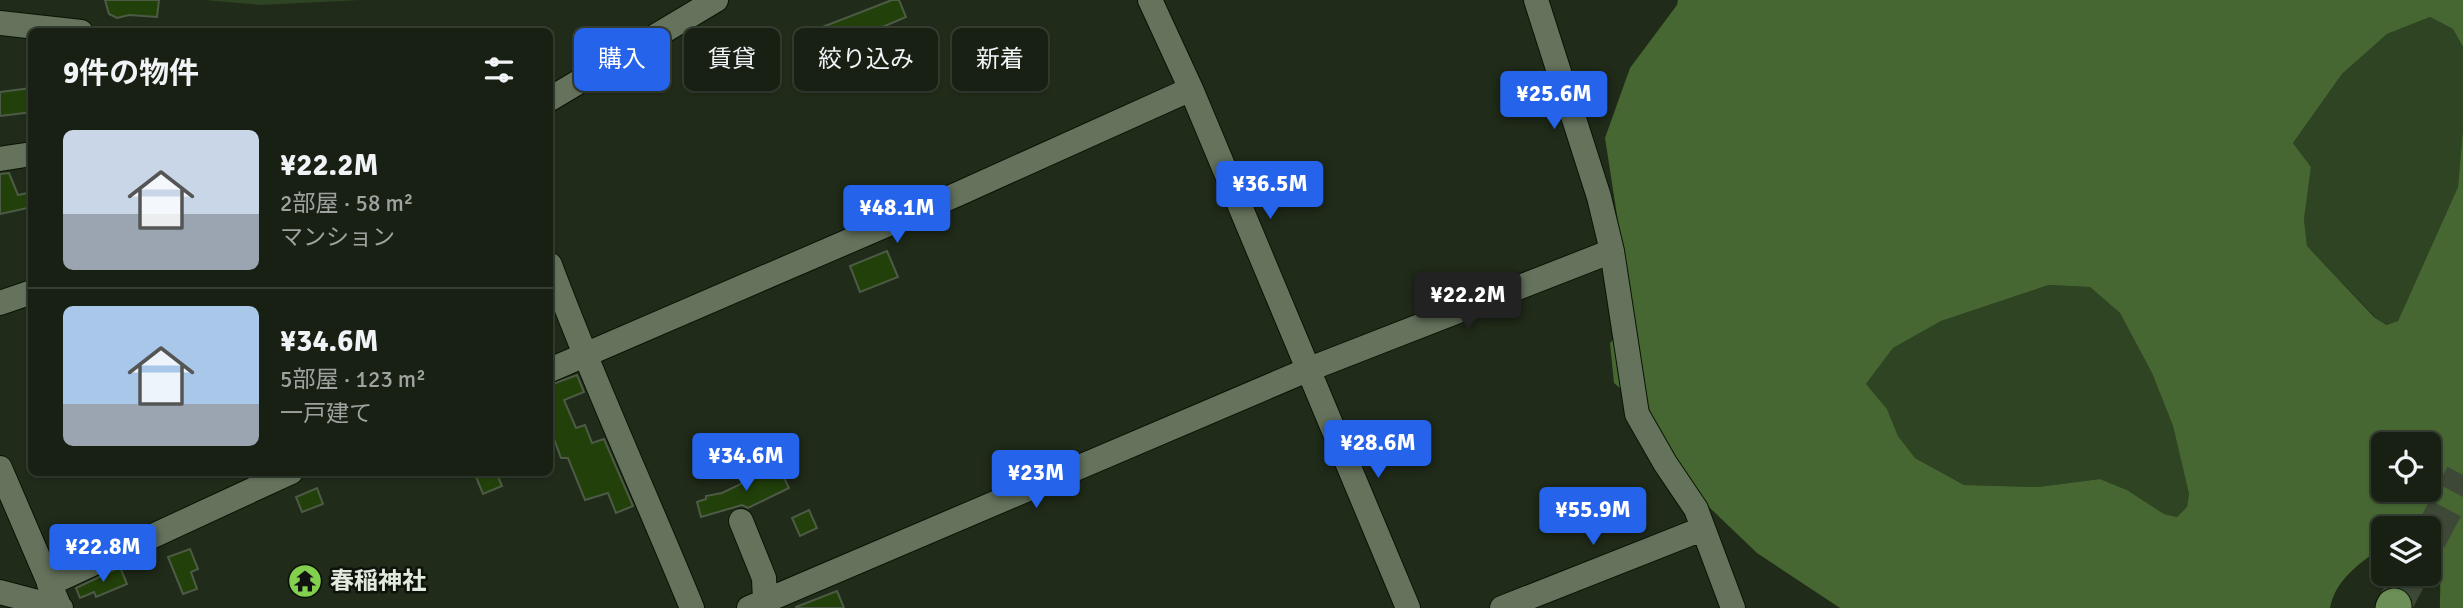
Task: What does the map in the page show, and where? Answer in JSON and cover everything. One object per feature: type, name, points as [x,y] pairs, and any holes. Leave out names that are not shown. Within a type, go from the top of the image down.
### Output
[{"type":"street","points":[[553,97],[716,0]]},
{"type":"street","points":[[1150,0],[1191,89],[1408,608]]},
{"type":"street","points":[[1536,0],[1599,197],[1612,251],[1637,414],[1696,509],[1733,608]]},
{"type":"street","points":[[0,23],[45,28]]},
{"type":"street","points":[[553,369],[1034,161],[1191,89]]},
{"type":"street","points":[[0,159],[28,155]]},
{"type":"street","points":[[757,605],[1307,370],[1612,251]]},
{"type":"street","points":[[553,273],[584,357],[645,493],[692,608]]},
{"type":"street","points":[[0,303],[28,293]]},
{"type":"street","points":[[0,468],[60,608]]},
{"type":"street","points":[[49,584],[282,476]]},
{"type":"street","points":[[741,521],[764,578],[757,605]]},
{"type":"street","points":[[1502,608],[1702,529]]},
{"type":"street","points":[[0,592],[60,608]]},
{"type":"green space","points":[[204,0],[361,0],[261,5]]},
{"type":"green space","points":[[1678,0],[2463,0],[2463,47],[2453,29],[2430,17],[2387,34],[2342,74],[2293,143],[2311,167],[2304,219],[2307,246],[2374,317],[2386,325],[2398,321],[2458,187],[2463,129],[2463,608],[2440,608],[2441,516],[2371,516],[2371,556],[2343,580],[2330,608],[1840,608],[1757,553],[1710,508],[1641,406],[1614,383],[1610,343],[1633,318],[1605,138],[1630,68]],"holes":[[[2049,285],[2090,287],[2120,313],[2152,373],[2173,426],[2189,494],[2187,507],[2177,517],[2164,514],[2127,490],[2100,479],[2038,487],[1964,485],[1915,458],[1898,436],[1887,409],[1866,384],[1893,348],[1941,321]]]},
{"type":"green space","points":[[2430,17],[2453,29],[2463,47],[2463,129],[2458,187],[2398,321],[2385,325],[2307,246],[2304,219],[2311,167],[2293,143],[2342,74],[2387,34]]},
{"type":"green space","points":[[2050,285],[2090,287],[2120,313],[2152,373],[2173,426],[2189,494],[2187,508],[2177,517],[2164,514],[2127,490],[2100,479],[2038,487],[1964,485],[1915,458],[1898,436],[1887,409],[1866,384],[1893,348],[1941,321]]},
{"type":"building","points":[[105,0],[159,0],[157,17],[129,15],[117,18],[109,14]]},
{"type":"building","points":[[892,0],[899,0],[906,17],[880,28],[820,28]]},
{"type":"building","points":[[28,88],[28,112],[0,116],[0,92]]},
{"type":"building","points":[[9,173],[18,195],[28,193],[28,208],[0,214],[0,174]]},
{"type":"building","points":[[887,251],[898,277],[860,292],[850,266]]},
{"type":"building","points":[[577,375],[584,392],[564,400],[576,428],[585,425],[592,443],[604,439],[633,506],[616,513],[608,493],[585,500],[568,458],[561,458],[553,436],[553,384]]},
{"type":"building","points":[[778,466],[789,488],[748,508],[742,505],[701,517],[697,502],[706,499],[706,496],[722,493]]},
{"type":"building","points":[[476,476],[498,476],[502,486],[483,494]]},
{"type":"building","points":[[317,488],[323,504],[302,512],[296,497]]},
{"type":"building","points":[[809,510],[817,528],[800,536],[792,518]]},
{"type":"building","points":[[190,549],[198,569],[191,572],[197,589],[183,594],[168,557]]},
{"type":"building","points":[[120,567],[127,584],[96,597],[94,592],[80,598],[76,588]]},
{"type":"building","points":[[837,591],[844,608],[796,608],[796,607]]},
{"type":"tunnel","points":[[2441,516],[2463,475]]},
{"type":"tunnel","points":[[2394,606],[2405,586]]},
{"type":"place","name":"春稲神社","points":[[305,581]]}]
